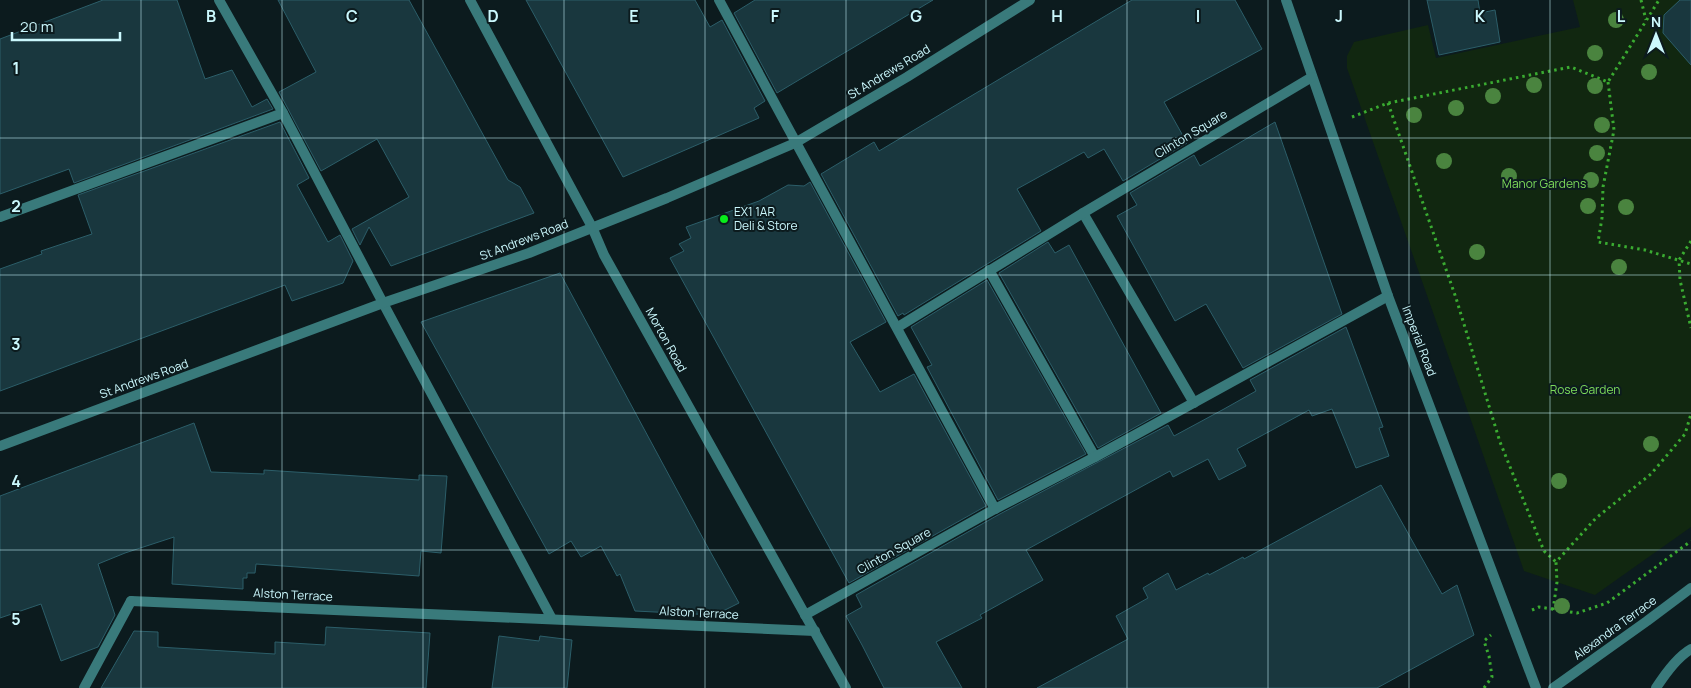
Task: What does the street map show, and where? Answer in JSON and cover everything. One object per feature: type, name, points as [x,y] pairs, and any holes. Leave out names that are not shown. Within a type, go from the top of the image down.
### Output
[{"type":"street","points":[[219,0],[283,114],[552,619]]},
{"type":"street","name":"Morton Road","points":[[470,0],[592,227],[604,255],[846,688]]},
{"type":"street","points":[[719,0],[995,509]]},
{"type":"street","name":"St Andrews Road","points":[[0,446],[383,303],[530,253],[667,198],[795,143],[907,77],[1030,0]]},
{"type":"street","name":"Imperial Road","points":[[1286,0],[1388,296],[1536,688]]},
{"type":"street","name":"Clinton Square","points":[[898,327],[1083,213],[1312,77]]},
{"type":"street","points":[[0,217],[283,114]]},
{"type":"street","points":[[1083,213],[1194,403]]},
{"type":"street","points":[[989,270],[1095,457]]},
{"type":"street","name":"Clinton Square","points":[[805,615],[995,509],[1095,457],[1388,296]]},
{"type":"street","name":"Alexandra Terrace","points":[[1554,688],[1691,588]]},
{"type":"street","name":"Alston Terrace","points":[[84,688],[131,601],[815,631]]},
{"type":"street","points":[[1656,688],[1680,658],[1691,649]]},
{"type":"path","points":[[1641,0],[1646,20]]},
{"type":"path","points":[[1659,0],[1608,82],[1614,130],[1602,187],[1602,218],[1598,242],[1645,250],[1691,264]]},
{"type":"path","points":[[1330,128],[1362,112],[1388,103],[1571,67],[1608,82]]},
{"type":"path","points":[[1388,103],[1456,298],[1500,442],[1544,550],[1556,562],[1557,582],[1553,610],[1577,613],[1607,603],[1691,542]]},
{"type":"path","points":[[1691,240],[1679,260],[1680,280],[1691,328]]},
{"type":"path","points":[[1556,562],[1596,518],[1651,474],[1685,434],[1691,414]]},
{"type":"green space","name":"Manor Gardens","points":[[1573,0],[1691,0],[1691,527],[1595,595],[1524,571],[1347,68],[1347,56],[1354,42],[1428,25],[1436,58],[1580,27]]},
{"type":"building","points":[[103,0],[177,0],[205,79],[232,70],[252,107],[267,99],[273,109],[74,183],[69,169],[0,194],[0,39]]},
{"type":"building","points":[[278,0],[409,0],[508,180],[520,187],[534,213],[391,266],[369,227],[360,245],[352,229],[409,197],[377,139],[321,171],[279,92],[316,72]]},
{"type":"building","points":[[526,0],[695,0],[710,27],[722,20],[765,101],[754,108],[759,118],[623,177]]},
{"type":"building","points":[[755,0],[933,0],[777,93],[734,13]]},
{"type":"building","points":[[1132,0],[1235,0],[1262,49],[1164,102],[1187,143],[1123,181],[1104,149],[1088,158],[1084,152],[1017,189],[1041,231],[904,315],[903,313],[898,316],[821,174],[874,142],[879,151]]},
{"type":"building","points":[[1427,0],[1478,0],[1480,13],[1495,10],[1500,42],[1439,55]]},
{"type":"building","points":[[1680,0],[1691,0],[1691,65],[1663,33],[1664,15]]},
{"type":"building","points":[[280,122],[309,178],[297,185],[328,242],[340,235],[353,261],[343,283],[292,301],[285,285],[0,391],[0,269],[42,254],[41,251],[92,234],[78,195]]},
{"type":"building","points":[[1275,122],[1342,314],[1243,368],[1206,304],[1175,321],[1117,216],[1137,205],[1130,193],[1194,155],[1200,166]]},
{"type":"building","points":[[810,182],[886,322],[850,342],[880,392],[914,374],[986,506],[849,583],[670,258],[684,251],[679,244],[691,238],[686,227],[759,201],[788,185],[804,186]]},
{"type":"building","points":[[1048,242],[1055,253],[1069,245],[1161,413],[1098,448],[999,273]]},
{"type":"building","points":[[560,273],[739,603],[715,615],[635,611],[620,574],[617,576],[601,546],[581,557],[571,541],[549,554],[421,322]]},
{"type":"building","points":[[987,280],[1086,454],[998,500],[927,367],[932,365],[911,327]]},
{"type":"building","points":[[1346,327],[1383,427],[1379,428],[1389,456],[1356,468],[1332,409],[1312,416],[1309,410],[1237,449],[1246,466],[1219,480],[1208,459],[1173,477],[1170,471],[1026,550],[1043,580],[980,615],[982,618],[936,642],[962,688],[884,688],[846,616],[862,607],[856,595],[998,515],[1168,425],[1174,436],[1224,409],[1256,391],[1250,380]]},
{"type":"building","points":[[194,423],[211,472],[264,474],[264,470],[419,480],[419,475],[447,476],[441,553],[421,551],[419,576],[256,564],[255,573],[247,573],[247,578],[243,578],[243,589],[172,584],[174,537],[98,564],[115,615],[98,647],[61,661],[41,604],[0,618],[0,496]]},
{"type":"building","points":[[1381,485],[1442,594],[1457,585],[1474,635],[1377,688],[1037,688],[1128,639],[1116,616],[1148,598],[1143,588],[1168,573],[1176,590],[1243,557],[1244,559]]},
{"type":"building","points":[[326,627],[430,633],[426,688],[101,688],[134,631],[158,632],[158,647],[275,654],[275,642],[325,645]]},
{"type":"building","points":[[499,636],[539,641],[540,636],[572,640],[567,688],[492,688]]},
{"type":"place","name":"EX1 1AR Deli & Store","points":[[724,219]]},
{"type":"park label","name":"Rose Garden","points":[[1585,390]]}]
